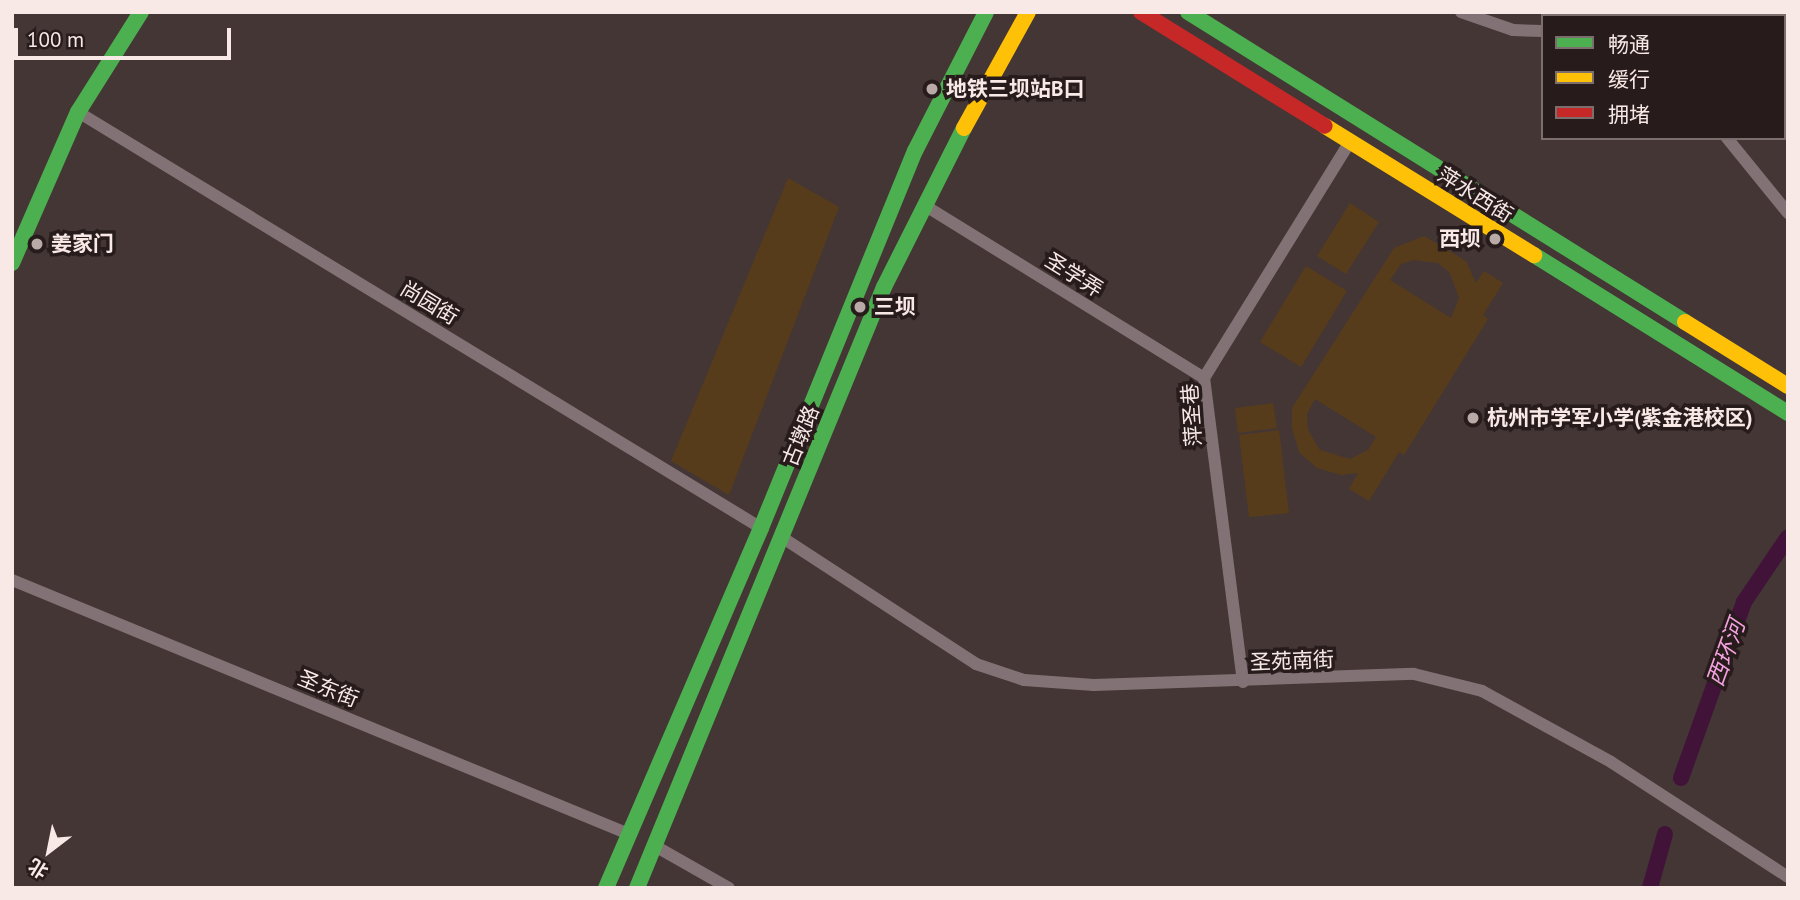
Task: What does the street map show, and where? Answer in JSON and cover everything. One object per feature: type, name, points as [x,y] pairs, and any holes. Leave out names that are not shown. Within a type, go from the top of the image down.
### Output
[{"type":"main road","points":[[12,263],[78,112],[141,12]]},
{"type":"main road","name":"古墩路","points":[[606,888],[761,528],[915,151],[986,12]]},
{"type":"main road","name":"古墩路","points":[[637,888],[884,287],[924,205],[1028,12]]},
{"type":"main road","name":"萍水西街","points":[[1141,12],[1788,413]]},
{"type":"main road","name":"萍水西街","points":[[1188,12],[1788,386]]},
{"type":"street","points":[[1461,12],[1513,30],[1541,31]]},
{"type":"street","name":"尚园街","points":[[78,112],[761,528]]},
{"type":"street","points":[[1729,140],[1788,213]]},
{"type":"street","name":"萍圣巷","points":[[1243,682],[1204,379],[1350,142]]},
{"type":"street","name":"圣学弄","points":[[924,205],[1204,379]]},
{"type":"street","name":"圣苑南街","points":[[783,538],[976,664],[1024,680],[1094,685],[1243,682],[1414,674],[1482,691],[1611,762],[1788,877]]},
{"type":"street","name":"圣东街","points":[[12,580],[629,834]]},
{"type":"street","points":[[654,846],[729,888]]},
{"type":"shaded area","points":[[1659,12],[1748,14],[1660,14]]},
{"type":"shaded area","points":[[788,178],[839,207],[729,495],[671,461]]},
{"type":"shaded area","points":[[1350,203],[1379,222],[1346,274],[1317,256]]},
{"type":"shaded area","points":[[1424,236],[1466,261],[1476,283],[1484,271],[1503,283],[1483,315],[1488,319],[1404,455],[1399,452],[1369,501],[1349,489],[1358,473],[1341,475],[1317,468],[1299,452],[1292,428],[1292,408],[1394,248]],"holes":[[[1413,260],[1438,263],[1450,273],[1459,298],[1451,318],[1390,280],[1401,264]],[[1315,399],[1376,437],[1368,450],[1350,459],[1320,450],[1308,430],[1307,414]]]},
{"type":"shaded area","points":[[1306,266],[1347,291],[1301,367],[1260,342]]},
{"type":"shaded area","points":[[1273,403],[1277,428],[1238,433],[1235,408]]},
{"type":"shaded area","points":[[1279,430],[1289,513],[1249,517],[1239,435]]},
{"type":"waterway","name":"西环河","points":[[1681,778],[1744,602],[1788,537]]},
{"type":"waterway","name":"西环河","points":[[1650,888],[1665,834]]},
{"type":"traffic: fast","points":[[12,263],[78,112],[141,12]]},
{"type":"traffic: fast","points":[[606,888],[761,528],[915,151],[986,12]]},
{"type":"traffic: fast","points":[[1188,12],[1685,322]]},
{"type":"traffic: fast","points":[[637,888],[884,287],[964,128]]},
{"type":"traffic: fast","points":[[1534,255],[1788,413]]},
{"type":"traffic: slow","points":[[964,128],[1028,12]]},
{"type":"traffic: slow","points":[[1325,126],[1534,255]]},
{"type":"traffic: slow","points":[[1685,322],[1788,386]]},
{"type":"traffic: jam","points":[[1141,12],[1325,126]]},
{"type":"place","name":"地铁三坝站B口","points":[[932,89]]},
{"type":"place","name":"西坝","points":[[1495,239]]},
{"type":"place","name":"姜家门","points":[[37,244]]},
{"type":"place","name":"三坝","points":[[860,307]]},
{"type":"place","name":"杭州市学军小学(紫金港校区)","points":[[1473,418]]}]
